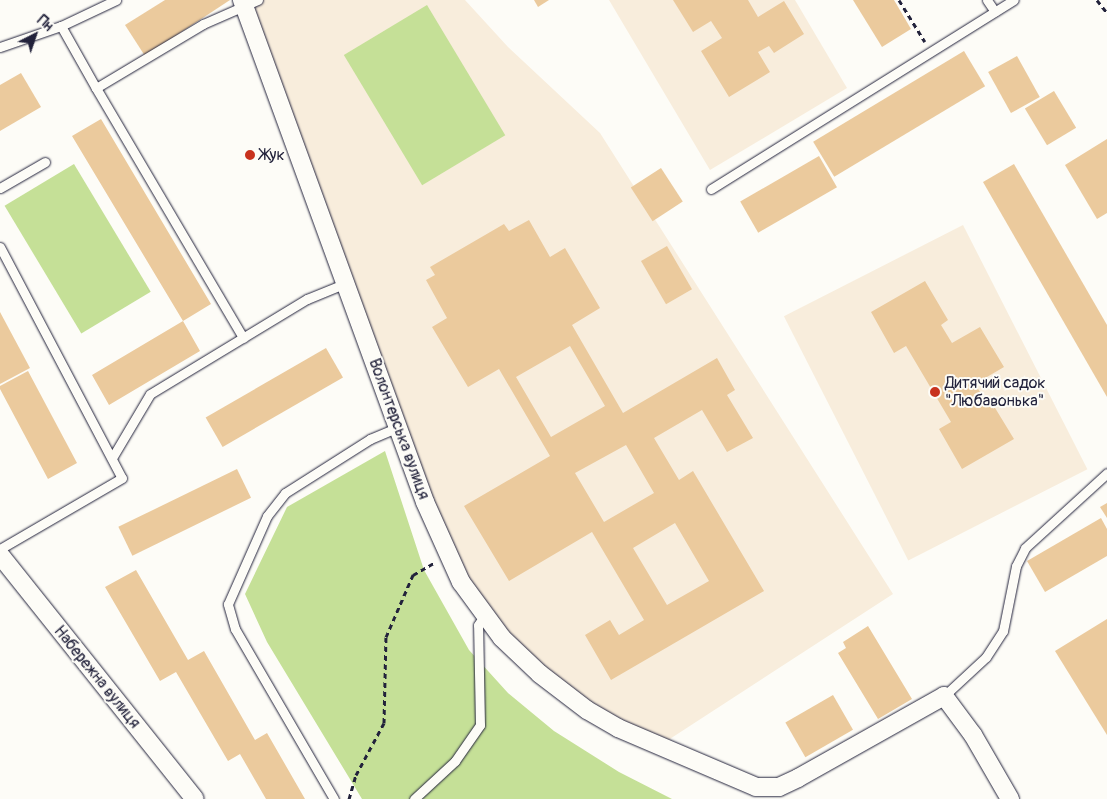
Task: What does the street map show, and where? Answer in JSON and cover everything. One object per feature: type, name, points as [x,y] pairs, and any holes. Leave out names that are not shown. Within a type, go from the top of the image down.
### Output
[{"type":"street","name":"Волонтерська вулиця","points":[[248,2],[398,427],[448,555],[484,616],[540,674],[587,710],[685,758],[756,788],[779,787],[944,696]]},
{"type":"street","name":"Набережна вулиця","points":[[0,555],[194,799]]},
{"type":"street","points":[[944,696],[973,735],[1010,799]]},
{"type":"lane","points":[[0,47],[61,26],[116,0]]},
{"type":"lane","points":[[987,0],[995,12]]},
{"type":"lane","points":[[711,189],[1014,0]]},
{"type":"lane","points":[[96,88],[203,24],[248,2]]},
{"type":"lane","points":[[61,26],[244,338]]},
{"type":"lane","points":[[0,188],[45,162]]},
{"type":"lane","points":[[0,247],[122,478],[0,549]]},
{"type":"lane","points":[[112,458],[150,394],[307,299],[346,283]]},
{"type":"lane","points":[[334,799],[235,629],[228,604],[267,516],[285,493],[370,439],[398,427]]},
{"type":"lane","points":[[944,696],[979,664],[1003,631],[1016,566],[1025,548],[1107,473]]},
{"type":"lane","points":[[414,799],[455,762],[480,725],[478,626],[484,616]]},
{"type":"path","points":[[900,0],[930,52]]},
{"type":"path","points":[[1097,0],[1107,13]]},
{"type":"path","points":[[349,799],[356,776],[384,723],[386,637],[412,575],[448,555]]},
{"type":"shaded area","points":[[254,0],[465,0],[508,47],[600,133],[893,594],[659,746],[552,684],[461,582],[244,5]]},
{"type":"shaded area","points":[[609,0],[795,0],[847,88],[710,170]]},
{"type":"shaded area","name":"Дитячий садок \"Любавонька\"","points":[[963,225],[1087,469],[908,560],[784,316]]},
{"type":"green space","points":[[427,5],[505,135],[422,185],[344,55]]},
{"type":"green space","points":[[74,164],[151,292],[81,333],[5,206]]},
{"type":"green space","points":[[385,451],[424,570],[469,650],[508,693],[554,731],[619,772],[672,799],[362,799],[267,642],[245,594],[287,507]]},
{"type":"building","points":[[165,0],[230,0],[145,56],[125,25]]},
{"type":"building","points":[[534,0],[549,0],[538,7]]},
{"type":"building","points":[[673,0],[748,0],[758,17],[784,1],[804,34],[774,53],[769,46],[758,52],[770,72],[729,97],[701,51],[722,38],[711,21],[693,32]]},
{"type":"building","points":[[853,0],[894,0],[911,29],[882,47]]},
{"type":"building","points":[[964,51],[985,86],[834,177],[813,142]]},
{"type":"building","points":[[1017,56],[1040,97],[1011,113],[988,72]]},
{"type":"building","points":[[21,73],[41,107],[0,131],[0,85]]},
{"type":"building","points":[[1054,91],[1076,128],[1047,145],[1025,109]]},
{"type":"building","points":[[101,119],[211,304],[183,321],[72,136]]},
{"type":"building","points":[[1107,139],[1107,213],[1097,219],[1065,165]]},
{"type":"building","points":[[819,156],[837,187],[758,233],[740,202]]},
{"type":"building","points":[[1014,164],[1107,325],[1107,397],[983,182]]},
{"type":"building","points":[[661,168],[683,202],[653,221],[631,188]]},
{"type":"building","points":[[529,220],[550,257],[565,248],[600,308],[572,325],[623,413],[717,358],[735,390],[727,395],[753,438],[727,452],[702,410],[654,438],[679,480],[693,471],[764,591],[611,680],[585,635],[610,620],[619,635],[644,620],[592,532],[509,581],[464,506],[550,456],[499,369],[468,387],[432,327],[447,318],[426,280],[435,275],[430,267],[504,224],[509,231]],"holes":[[[570,346],[605,406],[551,437],[516,377]],[[626,445],[654,493],[604,522],[575,473]],[[675,523],[709,581],[667,605],[633,548]]]},
{"type":"building","points":[[667,246],[692,289],[666,304],[641,261]]},
{"type":"building","points":[[925,281],[948,320],[941,325],[952,343],[980,327],[1004,367],[975,384],[985,400],[989,398],[1014,439],[962,469],[939,429],[951,422],[906,346],[894,353],[871,312]]},
{"type":"building","points":[[0,312],[30,368],[0,384]]},
{"type":"building","points":[[183,321],[200,351],[109,405],[92,375]]},
{"type":"building","points":[[326,348],[343,377],[223,447],[206,418]]},
{"type":"building","points":[[28,371],[77,463],[48,479],[0,389],[0,386]]},
{"type":"building","points":[[237,469],[251,498],[132,556],[118,527]]},
{"type":"building","points":[[1107,503],[1107,518],[1100,507]]},
{"type":"building","points":[[1101,518],[1107,529],[1107,556],[1045,592],[1027,561]]},
{"type":"building","points":[[136,570],[188,660],[204,651],[255,740],[267,733],[305,799],[266,799],[240,754],[228,761],[176,672],[160,681],[105,587]]},
{"type":"building","points":[[1107,619],[1107,735],[1055,651]]},
{"type":"building","points":[[868,626],[912,699],[878,719],[838,653],[846,648],[843,642]]},
{"type":"building","points":[[833,695],[853,730],[805,757],[785,722]]},
{"type":"place","name":"Жук","points":[[250,155]]},
{"type":"place","name":"Дитячий садок \"Любавонька\"","points":[[935,392]]}]
